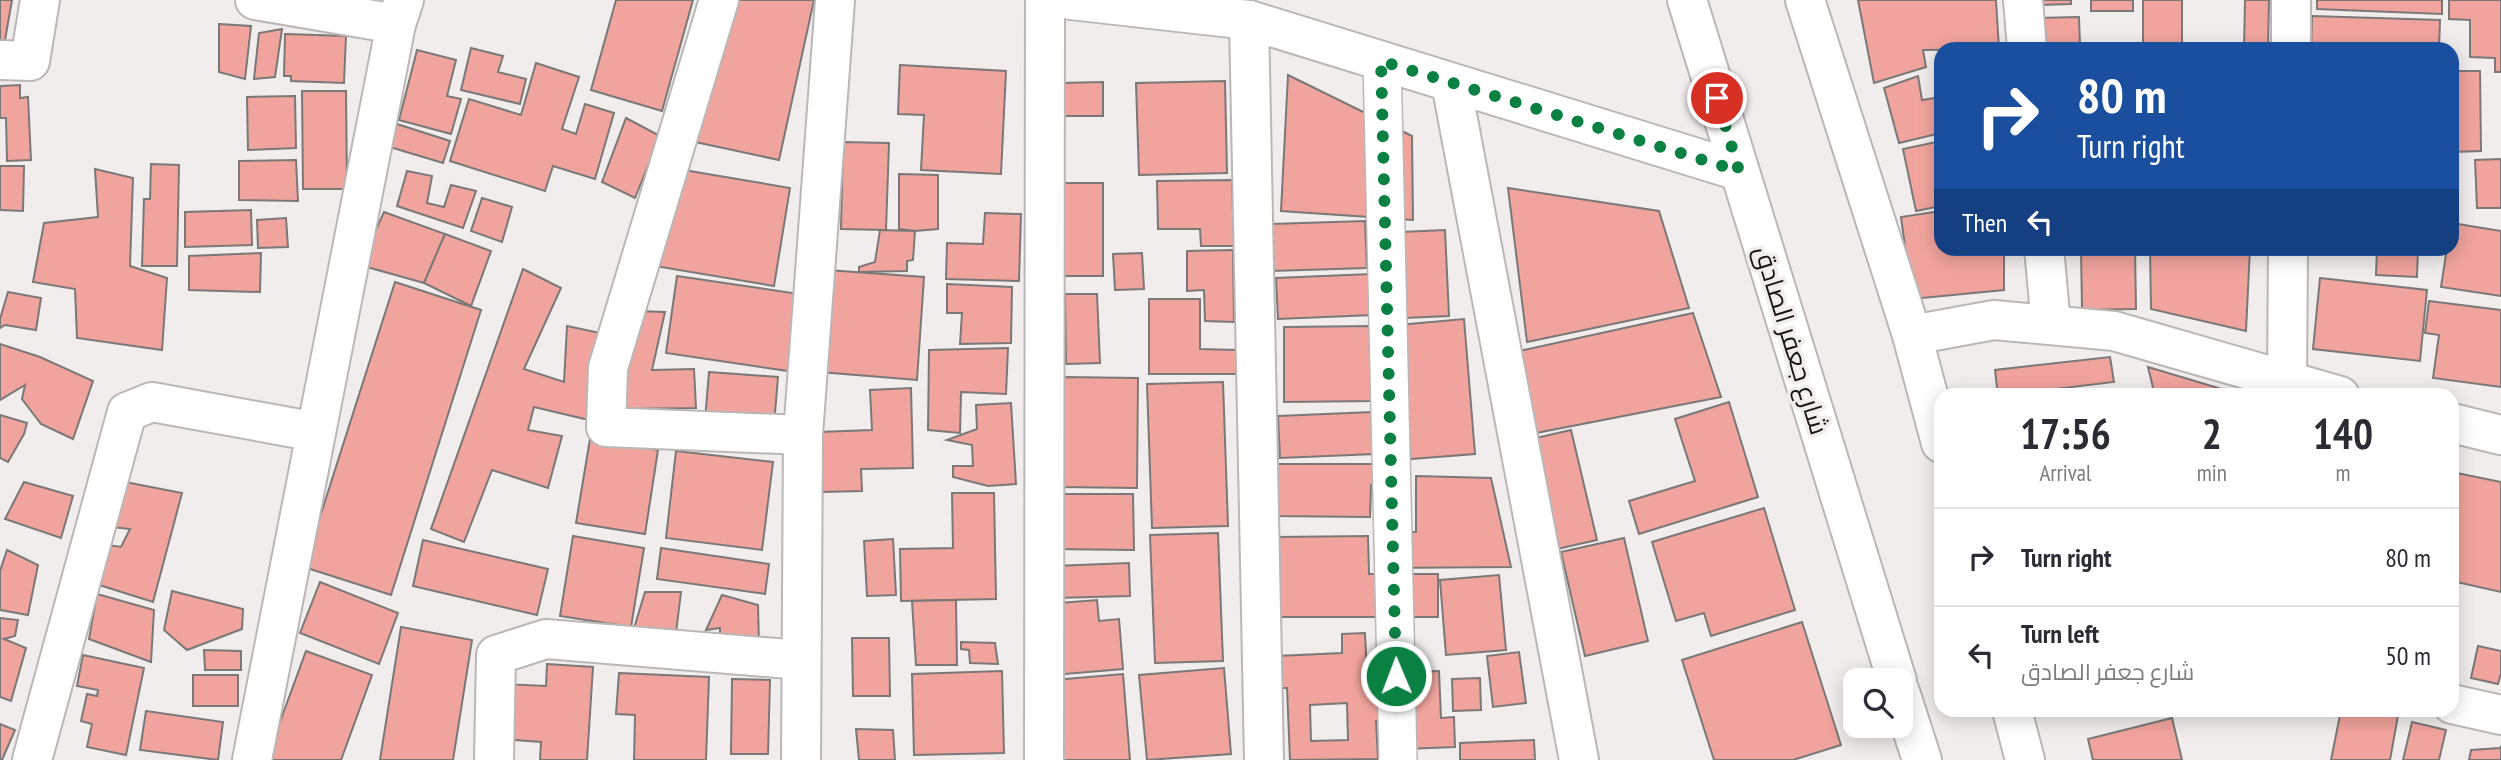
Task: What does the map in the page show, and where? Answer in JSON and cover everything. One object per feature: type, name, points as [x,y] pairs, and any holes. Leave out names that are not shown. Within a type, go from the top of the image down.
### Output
[{"type":"street","points":[[0,60],[30,61],[40,0]]},
{"type":"street","points":[[252,760],[400,12],[255,0]]},
{"type":"street","points":[[719,0],[608,368],[606,427],[803,435]]},
{"type":"street","points":[[801,760],[803,435],[835,0]]},
{"type":"street","points":[[1044,760],[1045,0]]},
{"type":"street","points":[[1071,0],[1249,20],[1739,171]]},
{"type":"street","name":"شارع جعفر الصادق","points":[[1687,0],[1893,668]]},
{"type":"street","points":[[1805,0],[1912,335],[1934,417]]},
{"type":"street","points":[[2023,0],[2026,42]]},
{"type":"street","points":[[2291,0],[2291,42]]},
{"type":"street","points":[[1249,20],[1264,760]]},
{"type":"street","points":[[1381,61],[1398,760]]},
{"type":"street","points":[[1451,83],[1578,760]]},
{"type":"street","points":[[2045,256],[2051,325]]},
{"type":"street","points":[[2287,381],[2288,256]]},
{"type":"street","points":[[1912,335],[1994,320],[2113,331],[2312,388]]},
{"type":"street","points":[[32,760],[127,412],[152,402],[316,432]]},
{"type":"street","points":[[2459,425],[2501,435]]},
{"type":"street","points":[[494,760],[496,655],[546,639],[802,660]]},
{"type":"street","points":[[2459,706],[2501,715]]},
{"type":"street","points":[[2014,717],[2025,760]]},
{"type":"street","points":[[1913,732],[1922,760]]},
{"type":"building","points":[[0,0],[12,0],[5,40],[0,40]]},
{"type":"building","points":[[616,0],[693,0],[662,111],[591,90]]},
{"type":"building","points":[[727,0],[814,0],[779,160],[695,142]]},
{"type":"building","points":[[1858,0],[1996,0],[1999,42],[1934,42],[1934,50],[1923,50],[1926,67],[1874,83]]},
{"type":"building","points":[[2038,0],[2071,0],[2071,4],[2039,5]]},
{"type":"building","points":[[2091,0],[2133,0],[2133,11],[2091,11]]},
{"type":"building","points":[[2143,0],[2182,0],[2182,42],[2143,42]]},
{"type":"building","points":[[2245,0],[2269,0],[2268,42],[2244,42]]},
{"type":"building","points":[[2317,0],[2442,0],[2442,14],[2317,9]]},
{"type":"building","points":[[2449,0],[2501,0],[2501,72],[2495,72],[2495,58],[2470,57],[2470,20],[2449,19]]},
{"type":"building","points":[[2312,16],[2440,20],[2439,42],[2311,42]]},
{"type":"building","points":[[2079,17],[2080,42],[2035,42],[2034,18]]},
{"type":"building","points":[[219,24],[251,26],[245,79],[219,72]]},
{"type":"building","points":[[282,29],[275,77],[254,79],[259,33]]},
{"type":"building","points":[[285,34],[346,36],[344,83],[291,81],[291,76],[284,76]]},
{"type":"building","points":[[471,48],[503,56],[498,72],[526,79],[520,104],[461,90]]},
{"type":"building","points":[[417,50],[456,60],[447,96],[461,99],[451,134],[399,120]]},
{"type":"building","points":[[536,63],[579,77],[562,129],[576,134],[585,104],[614,113],[595,179],[553,166],[545,191],[450,161],[469,99],[521,115]]},
{"type":"building","points":[[900,65],[1006,71],[1001,174],[921,170],[924,115],[898,114]]},
{"type":"building","points":[[2459,71],[2480,71],[2481,151],[2459,152]]},
{"type":"building","points":[[1288,75],[1412,136],[1413,220],[1281,211]]},
{"type":"building","points":[[1918,76],[1922,100],[1934,98],[1934,135],[1899,143],[1884,88]]},
{"type":"building","points":[[1225,81],[1227,173],[1139,175],[1136,83]]},
{"type":"building","points":[[1103,82],[1103,116],[1062,116],[1061,83]]},
{"type":"building","points":[[20,85],[20,98],[28,97],[31,160],[7,161],[6,118],[0,118],[0,86]]},
{"type":"building","points":[[302,91],[346,91],[347,189],[303,189]]},
{"type":"building","points":[[295,96],[296,148],[248,150],[247,97]]},
{"type":"building","points":[[626,118],[660,136],[635,198],[602,182]]},
{"type":"building","points":[[397,124],[450,141],[443,163],[390,147]]},
{"type":"building","points":[[843,142],[889,143],[886,230],[841,229]]},
{"type":"building","points":[[1934,142],[1934,207],[1916,211],[1903,149]]},
{"type":"building","points":[[2501,159],[2501,208],[2477,208],[2475,160]]},
{"type":"building","points":[[296,160],[298,201],[239,200],[239,161]]},
{"type":"building","points":[[151,164],[179,165],[177,266],[142,266],[144,199],[150,199]]},
{"type":"building","points":[[0,166],[24,166],[23,211],[0,210]]},
{"type":"building","points":[[672,168],[790,188],[774,286],[655,266]]},
{"type":"building","points":[[95,169],[133,178],[130,266],[167,278],[162,350],[77,338],[75,289],[33,282],[44,223],[98,217]]},
{"type":"building","points":[[407,171],[432,176],[427,203],[444,207],[451,185],[476,191],[463,228],[397,206]]},
{"type":"building","points":[[899,174],[938,175],[938,229],[899,229]]},
{"type":"building","points":[[1232,180],[1234,246],[1201,246],[1200,229],[1158,229],[1157,181]]},
{"type":"building","points":[[1058,183],[1103,183],[1103,276],[1059,276]]},
{"type":"building","points":[[1508,188],[1659,211],[1689,308],[1527,342]]},
{"type":"building","points":[[482,198],[512,207],[502,242],[471,231]]},
{"type":"building","points":[[251,210],[252,245],[185,247],[185,212]]},
{"type":"building","points":[[384,212],[445,234],[424,283],[360,265]]},
{"type":"building","points":[[1934,212],[1934,256],[2004,256],[2004,290],[1912,299],[1901,217]]},
{"type":"building","points":[[985,213],[1021,214],[1019,281],[946,279],[947,243],[983,244]]},
{"type":"building","points":[[286,218],[288,247],[258,248],[257,220]]},
{"type":"building","points":[[1365,221],[1367,268],[1272,271],[1270,224]]},
{"type":"building","points":[[2459,224],[2501,231],[2501,296],[2441,287],[2446,256],[2459,256]]},
{"type":"building","points":[[880,230],[915,231],[913,260],[907,261],[907,271],[859,272],[859,267],[875,262]]},
{"type":"building","points":[[1445,230],[1449,316],[1383,319],[1379,233]]},
{"type":"building","points":[[445,234],[491,251],[471,306],[424,283]]},
{"type":"building","points":[[1233,250],[1234,322],[1205,321],[1204,290],[1187,291],[1187,251]]},
{"type":"building","points":[[261,253],[260,292],[189,290],[189,256]]},
{"type":"building","points":[[1142,253],[1144,289],[1115,290],[1113,254]]},
{"type":"building","points":[[2081,256],[2135,256],[2136,309],[2082,310]]},
{"type":"building","points":[[2150,256],[2250,256],[2246,331],[2151,309]]},
{"type":"building","points":[[2377,256],[2418,256],[2417,277],[2376,275]]},
{"type":"building","points":[[523,269],[561,288],[524,369],[564,382],[567,326],[605,334],[593,421],[534,407],[528,430],[562,436],[548,488],[492,470],[464,542],[431,529]]},
{"type":"building","points":[[827,270],[924,277],[917,380],[820,372]]},
{"type":"building","points":[[1371,274],[1373,315],[1278,319],[1276,278]]},
{"type":"building","points":[[677,276],[806,295],[795,372],[666,353]]},
{"type":"building","points":[[2320,278],[2427,290],[2420,361],[2313,349]]},
{"type":"building","points":[[395,282],[481,310],[391,595],[304,567]]},
{"type":"building","points":[[947,284],[1012,287],[1011,343],[960,344],[962,313],[947,313]]},
{"type":"building","points":[[8,292],[41,298],[36,330],[5,325],[0,328]]},
{"type":"building","points":[[1065,294],[1097,294],[1100,363],[1066,364]]},
{"type":"building","points":[[1149,299],[1200,299],[1200,349],[1236,350],[1236,374],[1149,374]]},
{"type":"building","points":[[2429,301],[2501,310],[2501,387],[2433,378],[2439,335],[2425,333]]},
{"type":"building","points":[[636,311],[665,312],[652,370],[694,369],[696,408],[615,409]]},
{"type":"building","points":[[1693,313],[1721,397],[1536,433],[1519,351]]},
{"type":"building","points":[[1464,319],[1475,454],[1386,461],[1376,327]]},
{"type":"building","points":[[1374,326],[1373,401],[1284,402],[1284,327]]},
{"type":"building","points":[[0,344],[40,357],[93,381],[73,439],[41,424],[22,399],[25,385],[0,400]]},
{"type":"building","points":[[1008,348],[1006,394],[961,392],[960,433],[928,430],[929,350]]},
{"type":"building","points":[[2110,357],[2114,382],[2063,388],[1997,388],[1995,370]]},
{"type":"building","points":[[2148,367],[2218,388],[2153,388]]},
{"type":"building","points":[[709,372],[778,377],[774,425],[705,420]]},
{"type":"building","points":[[1062,377],[1138,378],[1137,488],[1061,487]]},
{"type":"building","points":[[1223,382],[1228,526],[1152,528],[1147,384]]},
{"type":"building","points":[[911,388],[913,468],[861,469],[862,491],[821,492],[819,432],[872,430],[870,390]]},
{"type":"building","points":[[1729,402],[1758,497],[1639,534],[1629,501],[1695,481],[1675,419]]},
{"type":"building","points":[[1011,403],[1016,484],[988,486],[953,477],[953,466],[973,466],[972,445],[947,440],[977,429],[976,405]]},
{"type":"building","points":[[1373,412],[1375,454],[1280,458],[1278,416]]},
{"type":"building","points":[[0,415],[27,423],[24,434],[8,462],[0,458]]},
{"type":"building","points":[[1571,430],[1597,540],[1548,551],[1523,441]]},
{"type":"building","points":[[590,439],[658,450],[645,534],[576,523]]},
{"type":"building","points":[[676,451],[773,462],[762,550],[666,538]]},
{"type":"building","points":[[1272,464],[1400,464],[1400,486],[1371,485],[1370,517],[1272,516]]},
{"type":"building","points":[[2459,473],[2501,482],[2501,592],[2459,583]]},
{"type":"building","points":[[1416,476],[1491,478],[1511,567],[1384,568],[1383,532],[1416,532]]},
{"type":"building","points":[[120,481],[182,493],[153,602],[90,582],[102,544],[121,547],[130,529],[102,526]]},
{"type":"building","points":[[24,482],[73,496],[61,538],[5,519]]},
{"type":"building","points":[[952,493],[994,493],[996,599],[901,601],[900,549],[953,548]]},
{"type":"building","points":[[1054,494],[1133,494],[1134,550],[1054,549]]},
{"type":"building","points":[[1764,508],[1795,610],[1711,636],[1704,613],[1676,621],[1652,542]]},
{"type":"building","points":[[1218,533],[1223,661],[1155,663],[1150,535]]},
{"type":"building","points":[[573,536],[644,548],[631,627],[560,616]]},
{"type":"building","points":[[1368,536],[1369,574],[1438,574],[1438,617],[1276,617],[1276,537]]},
{"type":"building","points":[[1624,538],[1648,641],[1585,656],[1561,552]]},
{"type":"building","points":[[893,539],[896,595],[867,596],[864,541]]},
{"type":"building","points":[[423,540],[548,569],[537,615],[413,586]]},
{"type":"building","points":[[661,548],[769,564],[765,594],[657,579]]},
{"type":"building","points":[[7,550],[38,565],[28,615],[0,610],[0,571]]},
{"type":"building","points":[[1129,563],[1130,596],[1055,598],[1054,566]]},
{"type":"building","points":[[1499,575],[1506,650],[1446,655],[1440,580]]},
{"type":"building","points":[[320,582],[398,613],[379,664],[300,633]]},
{"type":"building","points":[[172,591],[243,609],[242,629],[187,650],[164,630]]},
{"type":"building","points":[[645,592],[681,592],[675,641],[631,638]]},
{"type":"building","points":[[97,594],[154,610],[151,662],[89,639]]},
{"type":"building","points":[[722,595],[758,605],[759,645],[720,644],[720,628],[706,630]]},
{"type":"building","points":[[956,600],[957,665],[916,665],[912,601]]},
{"type":"building","points":[[1097,600],[1099,621],[1119,619],[1123,669],[1053,675],[1047,604]]},
{"type":"building","points":[[0,618],[18,620],[15,636],[4,639],[26,648],[11,701],[0,697]]},
{"type":"building","points":[[1802,622],[1841,745],[1793,760],[1714,760],[1682,660]]},
{"type":"building","points":[[401,627],[472,640],[453,760],[380,760]]},
{"type":"building","points":[[1365,633],[1367,673],[1439,671],[1441,718],[1454,717],[1455,747],[1405,749],[1404,720],[1376,721],[1378,759],[1290,760],[1287,688],[1278,688],[1277,656],[1342,653],[1342,634]],"holes":[[[1347,703],[1348,740],[1311,741],[1310,705]]]},
{"type":"building","points":[[852,638],[889,638],[890,696],[853,696]]},
{"type":"building","points":[[961,642],[995,643],[998,664],[970,663],[969,650],[961,649]]},
{"type":"building","points":[[2478,646],[2501,651],[2498,684],[2471,678]]},
{"type":"building","points":[[204,650],[241,651],[241,670],[205,670]]},
{"type":"building","points":[[306,651],[372,675],[341,760],[266,760]]},
{"type":"building","points":[[1519,652],[1526,703],[1493,707],[1487,656]]},
{"type":"building","points":[[83,655],[144,668],[126,755],[87,747],[92,724],[81,721],[87,694],[97,696],[98,690],[77,686]]},
{"type":"building","points":[[547,664],[593,667],[587,760],[540,760],[541,742],[502,739],[505,684],[546,686]]},
{"type":"building","points":[[1224,668],[1231,754],[1147,760],[1139,675]]},
{"type":"building","points":[[1002,671],[1004,753],[914,755],[912,674]]},
{"type":"building","points":[[619,673],[709,677],[706,760],[634,760],[635,715],[616,714]]},
{"type":"building","points":[[1123,674],[1130,760],[1060,760],[1054,680]]},
{"type":"building","points":[[193,675],[238,675],[238,706],[193,706]]},
{"type":"building","points":[[1480,678],[1481,710],[1453,711],[1452,679]]},
{"type":"building","points":[[732,679],[770,680],[768,754],[731,754]]},
{"type":"building","points":[[146,711],[223,722],[218,760],[140,750]]},
{"type":"building","points":[[2340,717],[2398,717],[2390,760],[2331,760]]},
{"type":"building","points":[[2172,718],[2182,760],[2093,760],[2088,739]]},
{"type":"building","points":[[2412,722],[2446,730],[2439,760],[2403,760]]},
{"type":"building","points":[[0,724],[15,730],[2,760],[0,760]]},
{"type":"building","points":[[856,729],[893,730],[895,760],[859,760]]},
{"type":"building","points":[[1534,740],[1535,760],[1460,760],[1460,743]]},
{"type":"building","points":[[2501,746],[2501,760],[2469,760],[2471,750]]},
{"type":"route","points":[[1396,676],[1381,61],[1739,171],[1717,98]]}]
